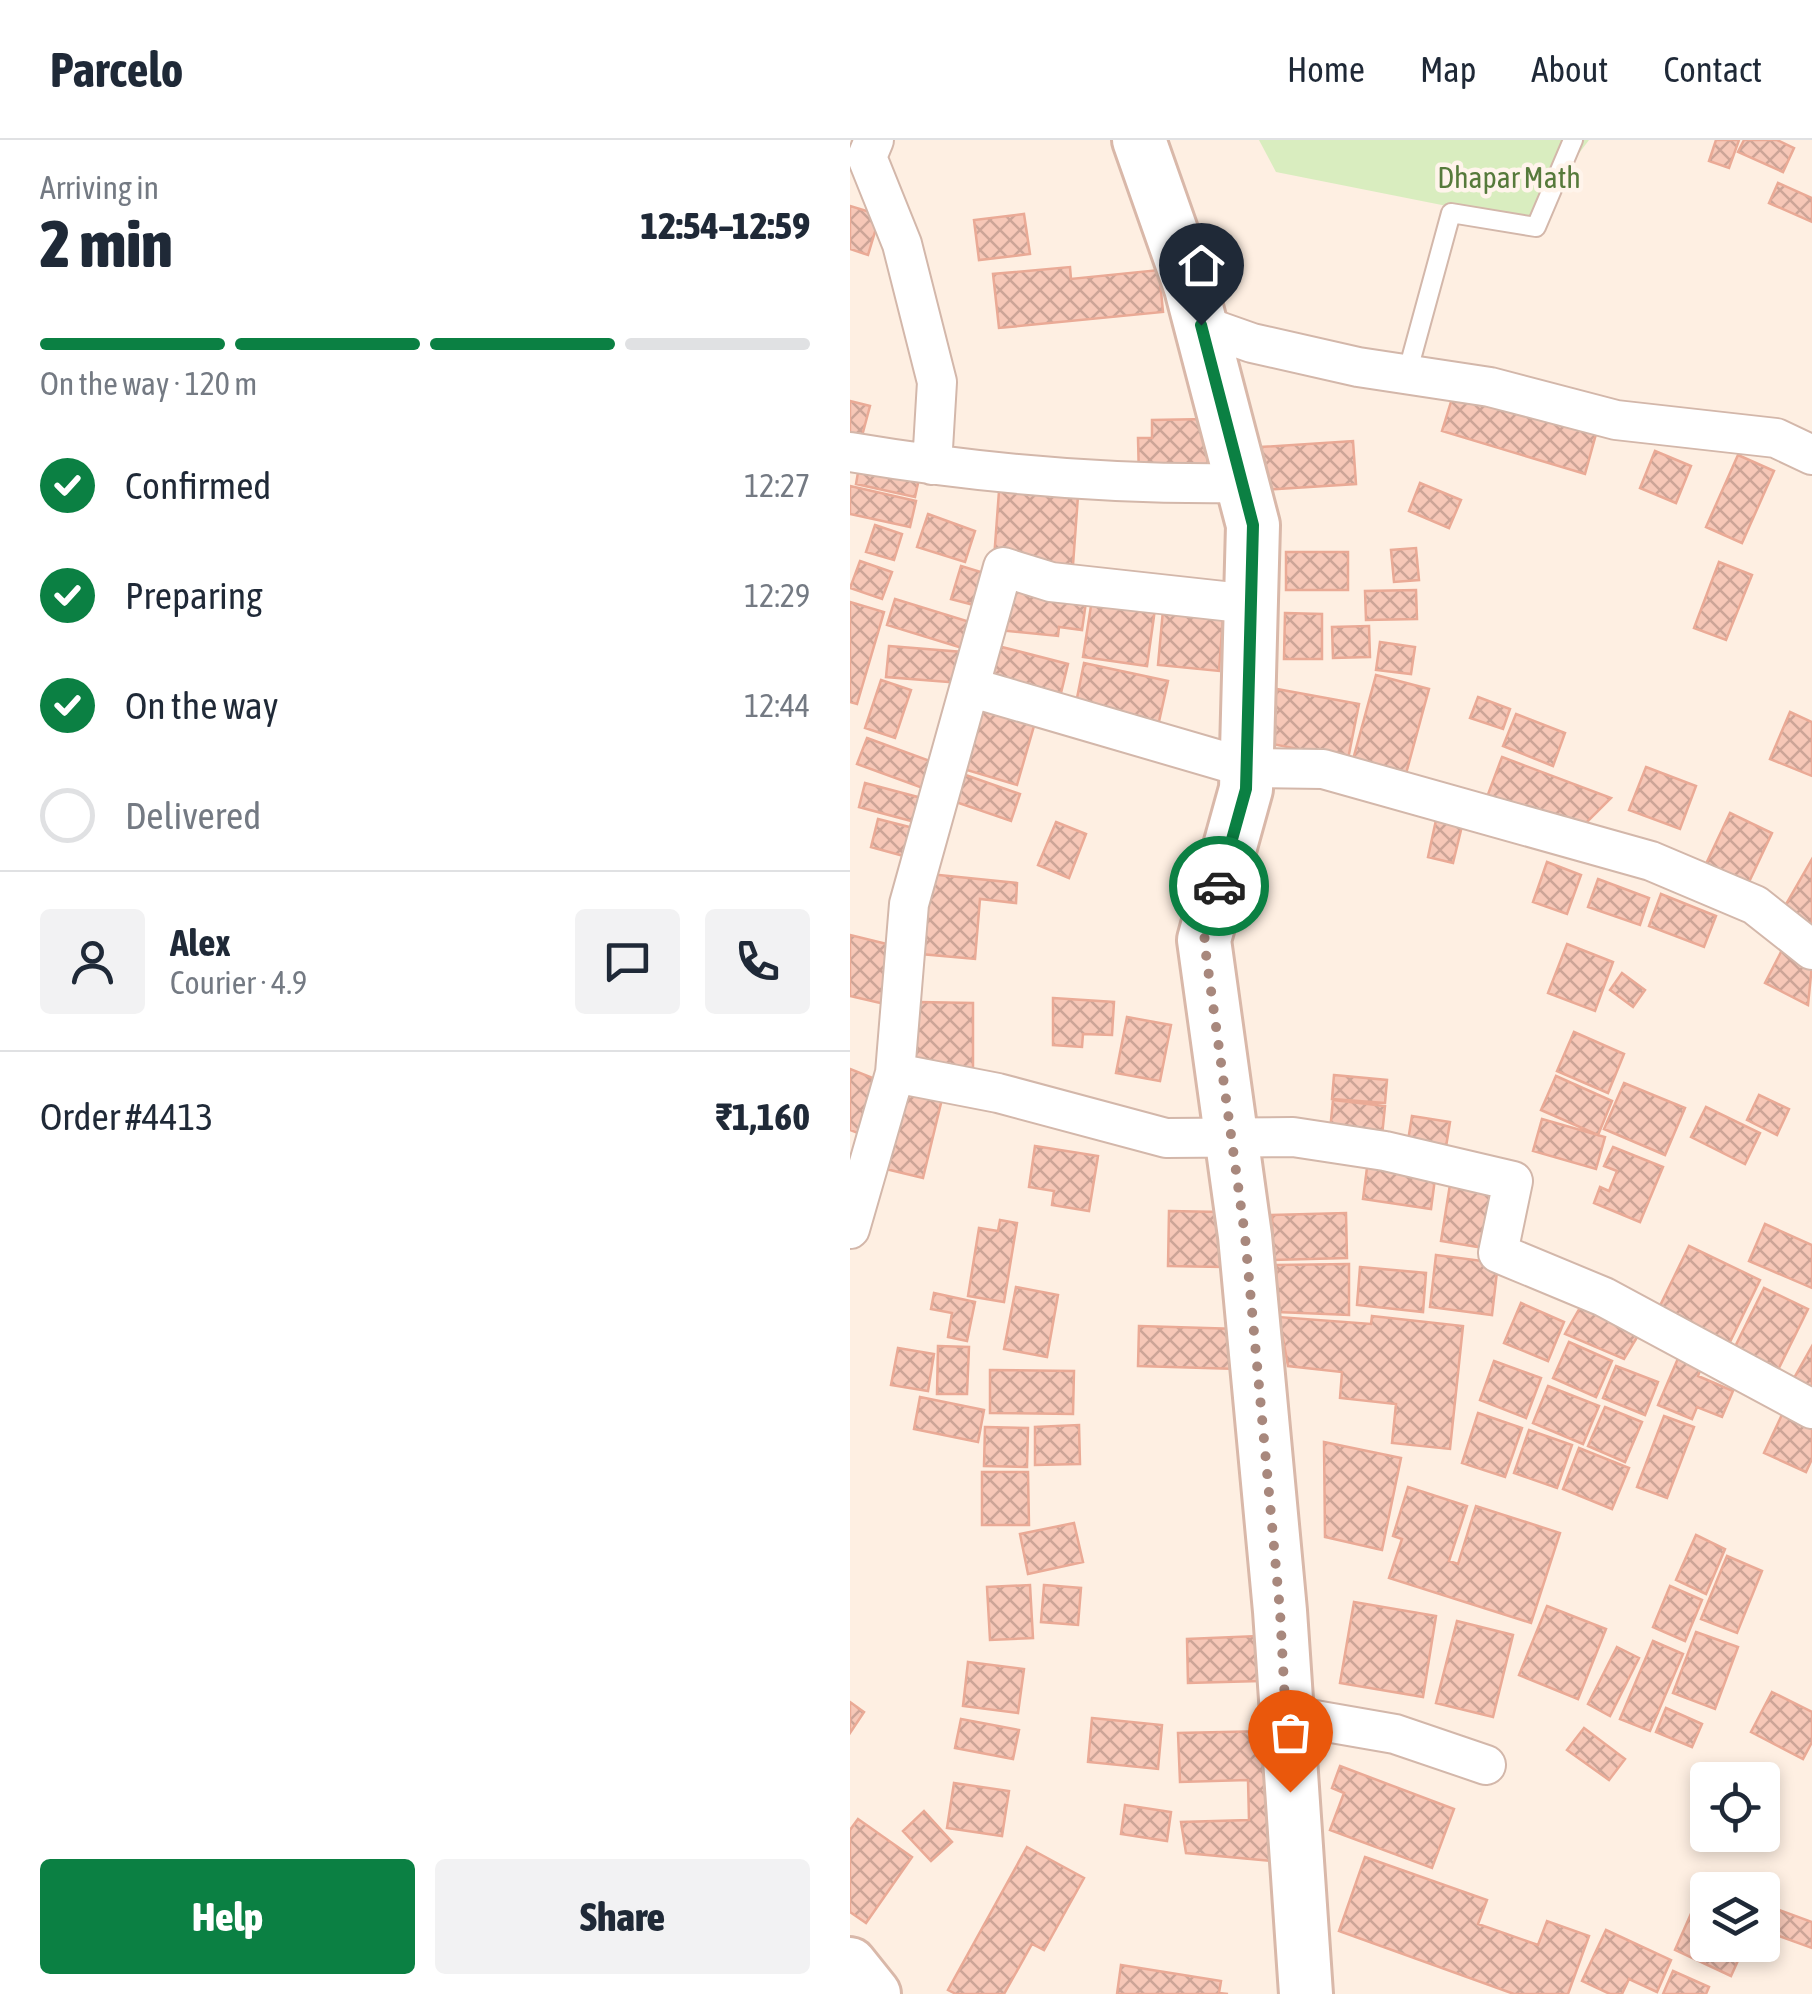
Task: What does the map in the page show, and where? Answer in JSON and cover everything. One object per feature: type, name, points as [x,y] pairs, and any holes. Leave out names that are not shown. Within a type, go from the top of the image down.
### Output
[{"type":"main road","points":[[1139,140],[1201,325],[1253,525],[1246,789],[1204,940],[1245,1236],[1306,1994]]},
{"type":"main road","points":[[850,1964],[874,1994]]},
{"type":"street","points":[[874,140],[867,157],[902,244],[937,382],[932,465]]},
{"type":"street","points":[[1201,325],[1252,343],[1490,387],[1616,420],[1776,438],[1812,455]]},
{"type":"street","points":[[850,452],[932,465],[1122,484],[1242,483]]},
{"type":"street","points":[[850,1230],[895,1074],[910,904],[1004,567],[1051,582],[1251,604]]},
{"type":"street","points":[[973,688],[1246,768],[1324,769],[1652,861],[1755,905],[1812,950]]},
{"type":"street","points":[[895,1074],[998,1093],[1166,1138],[1293,1137],[1366,1148],[1514,1181],[1498,1253],[1604,1297],[1812,1409]]},
{"type":"street","points":[[1286,1715],[1396,1734],[1486,1765]]},
{"type":"lane","points":[[1407,374],[1451,213],[1536,227],[1573,140]]},
{"type":"green space","name":"Dhapar Math","points":[[1259,140],[1589,140],[1527,222],[1276,172]]},
{"type":"building","points":[[1716,140],[1739,140],[1729,168],[1709,161]]},
{"type":"building","points":[[1744,140],[1777,140],[1794,148],[1783,172],[1738,152]]},
{"type":"building","points":[[1778,183],[1812,198],[1812,222],[1769,203]]},
{"type":"building","points":[[850,206],[880,215],[868,255],[850,249]]},
{"type":"building","points":[[1024,214],[1030,254],[979,260],[974,220]]},
{"type":"building","points":[[1070,267],[1071,279],[1159,270],[1163,312],[999,328],[993,274]]},
{"type":"building","points":[[1454,392],[1596,434],[1585,474],[1442,431]]},
{"type":"building","points":[[850,401],[870,406],[858,451],[850,449]]},
{"type":"building","points":[[1207,419],[1208,479],[1139,479],[1138,438],[1152,438],[1152,420]]},
{"type":"building","points":[[1353,441],[1356,484],[1264,490],[1261,447]]},
{"type":"building","points":[[1655,451],[1691,466],[1676,503],[1640,488]]},
{"type":"building","points":[[1738,455],[1774,471],[1742,543],[1706,527]]},
{"type":"building","points":[[860,461],[920,474],[915,497],[856,484]]},
{"type":"building","points":[[1420,483],[1461,500],[1449,528],[1409,511]]},
{"type":"building","points":[[850,486],[916,501],[910,527],[850,514]]},
{"type":"building","points":[[999,491],[1078,496],[1073,565],[994,559]]},
{"type":"building","points":[[928,514],[975,531],[965,562],[917,547]]},
{"type":"building","points":[[875,525],[902,534],[894,560],[866,552]]},
{"type":"building","points":[[1416,548],[1419,580],[1394,582],[1391,550]]},
{"type":"building","points":[[1286,552],[1348,552],[1348,590],[1286,590]]},
{"type":"building","points":[[860,561],[892,572],[882,599],[850,588]]},
{"type":"building","points":[[1719,562],[1752,575],[1726,640],[1694,628]]},
{"type":"building","points":[[961,566],[994,576],[985,608],[951,599]]},
{"type":"building","points":[[1005,582],[1087,595],[1082,630],[1059,627],[1058,636],[997,630]]},
{"type":"building","points":[[1416,590],[1417,619],[1366,620],[1365,591]]},
{"type":"building","points":[[1093,593],[1156,602],[1147,666],[1083,657]]},
{"type":"building","points":[[895,599],[970,622],[962,648],[887,625]]},
{"type":"building","points":[[1164,599],[1224,604],[1219,671],[1158,665]]},
{"type":"building","points":[[850,602],[884,612],[857,704],[850,702]]},
{"type":"building","points":[[1285,613],[1322,614],[1322,659],[1284,659]]},
{"type":"building","points":[[1369,626],[1370,657],[1333,658],[1332,627]]},
{"type":"building","points":[[1380,642],[1415,647],[1411,674],[1376,670]]},
{"type":"building","points":[[889,646],[975,653],[973,684],[886,677]]},
{"type":"building","points":[[998,646],[1068,664],[1061,693],[991,676]]},
{"type":"building","points":[[1084,663],[1168,681],[1158,726],[1075,708]]},
{"type":"building","points":[[1376,675],[1429,689],[1404,781],[1351,767]]},
{"type":"building","points":[[881,680],[911,690],[895,738],[865,728]]},
{"type":"building","points":[[1277,689],[1359,704],[1348,759],[1267,743]]},
{"type":"building","points":[[1478,697],[1510,709],[1503,729],[1470,718]]},
{"type":"building","points":[[980,702],[1036,719],[1017,785],[960,768]]},
{"type":"building","points":[[1790,712],[1812,722],[1812,776],[1770,759]]},
{"type":"building","points":[[1516,714],[1565,733],[1553,766],[1503,746]]},
{"type":"building","points":[[867,738],[938,764],[928,790],[857,764]]},
{"type":"building","points":[[1502,757],[1611,798],[1583,826],[1484,805]]},
{"type":"building","points":[[1646,767],[1696,786],[1680,829],[1629,810]]},
{"type":"building","points":[[957,772],[1020,794],[1011,821],[947,799]]},
{"type":"building","points":[[865,783],[929,800],[922,824],[859,807]]},
{"type":"building","points":[[1730,813],[1772,833],[1748,884],[1706,864]]},
{"type":"building","points":[[878,819],[925,831],[918,860],[871,847]]},
{"type":"building","points":[[1436,820],[1462,826],[1453,863],[1428,857]]},
{"type":"building","points":[[1056,822],[1086,834],[1069,878],[1038,865]]},
{"type":"building","points":[[1812,859],[1812,930],[1781,913]]},
{"type":"building","points":[[1547,862],[1581,875],[1567,914],[1533,902]]},
{"type":"building","points":[[929,874],[1017,883],[1016,903],[980,899],[975,959],[921,954]]},
{"type":"building","points":[[1598,879],[1649,898],[1640,925],[1588,907]]},
{"type":"building","points":[[1661,894],[1716,916],[1704,947],[1649,926]]},
{"type":"building","points":[[850,935],[903,948],[889,1005],[850,996]]},
{"type":"building","points":[[1567,944],[1613,962],[1595,1011],[1548,993]]},
{"type":"building","points":[[1782,950],[1812,965],[1808,1005],[1765,983]]},
{"type":"building","points":[[1622,973],[1645,990],[1633,1007],[1610,990]]},
{"type":"building","points":[[1053,998],[1114,1002],[1112,1035],[1083,1034],[1082,1047],[1053,1045]]},
{"type":"building","points":[[918,1002],[973,1003],[973,1082],[914,1061]]},
{"type":"building","points":[[1127,1017],[1171,1025],[1160,1081],[1116,1073]]},
{"type":"building","points":[[1574,1032],[1624,1054],[1608,1093],[1557,1071]]},
{"type":"building","points":[[850,1069],[890,1085],[868,1137],[850,1130]]},
{"type":"building","points":[[1334,1075],[1387,1080],[1385,1103],[1332,1099]]},
{"type":"building","points":[[1556,1076],[1612,1101],[1598,1135],[1541,1110]]},
{"type":"building","points":[[1624,1083],[1685,1108],[1665,1155],[1604,1129]]},
{"type":"building","points":[[907,1086],[943,1095],[923,1178],[886,1169]]},
{"type":"building","points":[[1759,1095],[1789,1109],[1777,1135],[1747,1120]]},
{"type":"building","points":[[1333,1100],[1385,1106],[1382,1136],[1330,1131]]},
{"type":"building","points":[[1706,1107],[1760,1133],[1745,1164],[1691,1137]]},
{"type":"building","points":[[1412,1116],[1450,1122],[1445,1153],[1407,1147]]},
{"type":"building","points":[[1542,1119],[1605,1137],[1596,1169],[1533,1151]]},
{"type":"building","points":[[1035,1146],[1098,1156],[1089,1211],[1052,1205],[1054,1191],[1029,1187]]},
{"type":"building","points":[[1613,1147],[1663,1167],[1640,1222],[1594,1203],[1600,1187],[1609,1191],[1617,1171],[1604,1166]]},
{"type":"building","points":[[1368,1160],[1436,1171],[1431,1209],[1363,1199]]},
{"type":"building","points":[[1452,1172],[1506,1181],[1496,1250],[1441,1241]]},
{"type":"building","points":[[1169,1211],[1223,1212],[1222,1267],[1168,1266]]},
{"type":"building","points":[[1346,1213],[1347,1258],[1273,1260],[1272,1215]]},
{"type":"building","points":[[1000,1220],[1017,1223],[1004,1302],[968,1296],[979,1228],[998,1231]]},
{"type":"building","points":[[1765,1224],[1812,1245],[1812,1288],[1749,1261]]},
{"type":"building","points":[[1689,1246],[1760,1280],[1727,1348],[1656,1314]]},
{"type":"building","points":[[1436,1255],[1498,1263],[1492,1315],[1430,1307]]},
{"type":"building","points":[[1349,1264],[1349,1315],[1278,1312],[1276,1265]]},
{"type":"building","points":[[1360,1267],[1426,1273],[1423,1312],[1357,1305]]},
{"type":"building","points":[[1016,1287],[1058,1295],[1047,1357],[1004,1349]]},
{"type":"building","points":[[1764,1288],[1808,1309],[1774,1378],[1730,1357]]},
{"type":"building","points":[[934,1293],[975,1302],[967,1341],[948,1337],[952,1313],[931,1309]]},
{"type":"building","points":[[1521,1303],[1564,1322],[1548,1361],[1504,1343]]},
{"type":"building","points":[[1581,1306],[1639,1334],[1624,1359],[1565,1334]]},
{"type":"building","points":[[1372,1316],[1463,1326],[1450,1449],[1392,1443],[1396,1404],[1340,1398],[1342,1372],[1288,1366],[1279,1317],[1371,1324]]},
{"type":"building","points":[[1139,1326],[1239,1329],[1238,1369],[1138,1366]]},
{"type":"building","points":[[1569,1342],[1612,1361],[1596,1397],[1553,1378]]},
{"type":"building","points":[[938,1346],[969,1347],[967,1394],[937,1394]]},
{"type":"building","points":[[1812,1346],[1812,1389],[1794,1378]]},
{"type":"building","points":[[898,1348],[934,1354],[928,1391],[891,1385]]},
{"type":"building","points":[[1679,1356],[1702,1365],[1698,1376],[1733,1391],[1722,1417],[1697,1407],[1692,1419],[1658,1405]]},
{"type":"building","points":[[1494,1361],[1541,1378],[1526,1418],[1480,1400]]},
{"type":"building","points":[[1616,1366],[1658,1382],[1645,1415],[1603,1398]]},
{"type":"building","points":[[990,1370],[1074,1371],[1073,1414],[990,1413]]},
{"type":"building","points":[[1548,1386],[1599,1406],[1583,1444],[1533,1423]]},
{"type":"building","points":[[920,1397],[984,1410],[978,1442],[914,1429]]},
{"type":"building","points":[[1787,1404],[1812,1416],[1812,1459],[1806,1472],[1764,1453]]},
{"type":"building","points":[[1605,1407],[1642,1422],[1625,1462],[1588,1446]]},
{"type":"building","points":[[1478,1413],[1522,1428],[1505,1477],[1462,1463]]},
{"type":"building","points":[[1664,1416],[1694,1427],[1667,1498],[1637,1487]]},
{"type":"building","points":[[1079,1425],[1080,1464],[1035,1465],[1035,1427]]},
{"type":"building","points":[[985,1427],[1028,1428],[1027,1467],[984,1466]]},
{"type":"building","points":[[1529,1430],[1572,1445],[1557,1488],[1514,1473]]},
{"type":"building","points":[[1324,1442],[1401,1458],[1382,1550],[1325,1537]]},
{"type":"building","points":[[1579,1448],[1629,1468],[1612,1509],[1563,1489]]},
{"type":"building","points":[[982,1472],[1028,1472],[1029,1525],[982,1525]]},
{"type":"building","points":[[1408,1487],[1467,1506],[1449,1561],[1458,1564],[1476,1506],[1560,1533],[1531,1623],[1389,1578],[1402,1539],[1393,1536]]},
{"type":"building","points":[[1074,1523],[1083,1562],[1028,1574],[1020,1534]]},
{"type":"building","points":[[1696,1535],[1725,1549],[1706,1594],[1676,1580]]},
{"type":"building","points":[[1727,1556],[1762,1571],[1737,1633],[1701,1619]]},
{"type":"building","points":[[1030,1585],[1033,1638],[990,1640],[987,1587]]},
{"type":"building","points":[[1044,1585],[1081,1588],[1078,1625],[1041,1622]]},
{"type":"building","points":[[1670,1586],[1702,1600],[1685,1641],[1653,1627]]},
{"type":"building","points":[[1354,1602],[1436,1616],[1423,1697],[1340,1683]]},
{"type":"building","points":[[1547,1606],[1606,1629],[1578,1699],[1519,1675]]},
{"type":"building","points":[[1457,1621],[1513,1635],[1493,1717],[1436,1703]]},
{"type":"building","points":[[1696,1632],[1738,1647],[1715,1709],[1673,1693]]},
{"type":"building","points":[[1258,1636],[1260,1681],[1188,1683],[1187,1639]]},
{"type":"building","points":[[1653,1641],[1683,1654],[1650,1731],[1620,1719]]},
{"type":"building","points":[[1617,1647],[1639,1658],[1610,1716],[1588,1704]]},
{"type":"building","points":[[968,1662],[1024,1669],[1018,1713],[963,1706]]},
{"type":"building","points":[[1772,1692],[1812,1712],[1812,1742],[1803,1759],[1751,1732]]},
{"type":"building","points":[[850,1702],[864,1712],[850,1733]]},
{"type":"building","points":[[1666,1708],[1702,1724],[1692,1747],[1656,1732]]},
{"type":"building","points":[[1092,1718],[1162,1725],[1158,1769],[1088,1762]]},
{"type":"building","points":[[961,1719],[1019,1730],[1013,1759],[955,1748]]},
{"type":"building","points":[[1584,1728],[1625,1759],[1609,1780],[1567,1750]]},
{"type":"building","points":[[1270,1731],[1273,1861],[1186,1853],[1181,1822],[1249,1820],[1248,1780],[1180,1782],[1178,1733]]},
{"type":"building","points":[[1340,1766],[1454,1809],[1432,1868],[1330,1830],[1344,1793],[1332,1788]]},
{"type":"building","points":[[954,1783],[1009,1791],[1002,1836],[947,1828]]},
{"type":"building","points":[[1125,1805],[1171,1812],[1167,1841],[1121,1834]]},
{"type":"building","points":[[924,1811],[952,1842],[931,1861],[903,1831]]},
{"type":"building","points":[[858,1819],[912,1857],[866,1923],[850,1912],[850,1830]]},
{"type":"building","points":[[1027,1847],[1084,1878],[1044,1950],[1032,1944],[1004,1994],[956,1994],[948,1990]]},
{"type":"building","points":[[1365,1857],[1487,1900],[1478,1924],[1538,1945],[1547,1921],[1589,1936],[1568,1994],[1514,1994],[1339,1931]]},
{"type":"building","points":[[1780,1910],[1812,1922],[1812,1948],[1780,1936]]},
{"type":"building","points":[[1690,1916],[1690,1957],[1675,1950]]},
{"type":"building","points":[[1606,1930],[1671,1960],[1657,1992],[1629,1979],[1622,1994],[1610,1994],[1582,1981]]},
{"type":"building","points":[[1701,1962],[1737,1962],[1731,1976]]},
{"type":"building","points":[[1121,1965],[1221,1981],[1219,1993],[1228,1994],[1117,1994]]},
{"type":"building","points":[[1673,1971],[1709,1987],[1706,1994],[1663,1994]]},
{"type":"way so far","points":[[1219,886],[1204,940],[1245,1236],[1280,1611],[1290,1792]]},
{"type":"route","points":[[1201,325],[1253,525],[1246,789],[1219,886]]}]
